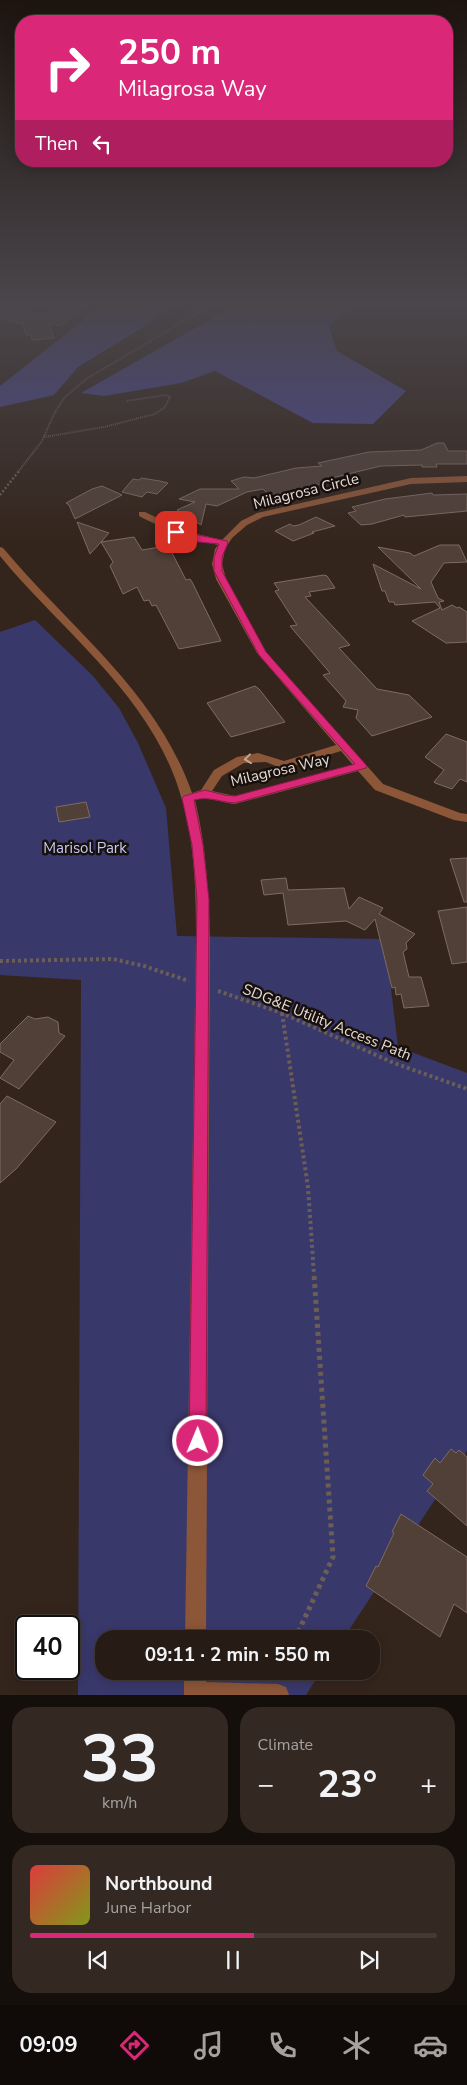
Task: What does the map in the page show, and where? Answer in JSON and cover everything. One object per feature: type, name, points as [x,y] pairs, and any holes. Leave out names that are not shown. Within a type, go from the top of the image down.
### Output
[{"type":"street","name":"Milagrosa Circle","points":[[224,543],[244,523],[276,510],[411,481],[467,479]]},
{"type":"street","points":[[142,514],[176,532],[198,539],[224,543],[218,557],[218,571],[262,653],[379,786],[458,817],[467,818]]},
{"type":"street","points":[[0,550],[24,580],[114,673],[151,721],[176,766],[188,798],[197,845],[203,900],[203,986],[195,1630]]},
{"type":"street","name":"Milagrosa Way","points":[[345,746],[283,765],[276,760],[248,757],[234,762],[216,774],[205,793],[224,799],[235,800],[362,766]]},
{"type":"street","points":[[283,765],[296,784]]},
{"type":"street","points":[[188,798],[205,793]]},
{"type":"street","points":[[195,1686],[278,1695]]},
{"type":"path","points":[[0,495],[43,437],[64,398],[78,386]]},
{"type":"path","points":[[43,437],[104,427],[155,414],[165,407],[170,397],[166,395],[126,402]]},
{"type":"path","name":"SDG&E Utility Access Path","points":[[0,961],[112,959],[144,966],[282,1013],[394,1063],[467,1089]]},
{"type":"path","points":[[282,1013],[308,1187],[334,1557],[299,1630]]},
{"type":"green space","name":"Marisol Park","points":[[35,620],[93,676],[119,708],[138,743],[166,808],[177,936],[385,939],[398,1047],[467,1073],[467,1451],[349,1630],[95,1630],[95,1680],[315,1680],[306,1695],[78,1695],[78,1680],[80,1680],[80,1615],[78,1615],[81,980],[0,975],[0,632]]},
{"type":"shaded area","points":[[0,386],[62,386],[54,395],[0,407]]},
{"type":"shaded area","points":[[93,386],[163,386],[104,396],[81,393]]},
{"type":"shaded area","points":[[243,386],[398,386],[406,391],[373,424],[313,423]]},
{"type":"building","points":[[437,443],[444,443],[448,451],[467,451],[467,464],[436,464],[437,467],[422,467],[422,465],[381,466],[327,479],[330,482],[290,492],[269,495],[263,489],[247,492],[217,506],[206,504],[201,525],[177,510],[195,502],[179,499],[200,489],[239,489],[231,481],[244,477],[254,478],[296,468],[322,466],[318,463],[369,452],[421,450]]},
{"type":"building","points":[[141,478],[168,483],[157,494],[147,492],[142,497],[122,492],[133,479],[139,480]]},
{"type":"building","points":[[102,486],[122,495],[75,519],[69,505],[66,503],[92,489]]},
{"type":"building","points":[[432,493],[433,495],[467,494],[467,511],[405,517],[404,515],[372,524],[361,525],[348,513],[356,511],[352,507],[385,499]]},
{"type":"building","points":[[316,517],[335,526],[312,532],[314,533],[293,541],[275,531],[290,524],[293,526],[299,525]]},
{"type":"building","points":[[77,522],[109,533],[90,554]]},
{"type":"building","points":[[134,537],[142,550],[166,546],[171,551],[186,580],[190,579],[192,582],[221,641],[179,649],[156,605],[152,606],[149,600],[144,601],[137,587],[123,594],[110,566],[113,562],[101,542]]},
{"type":"building","points":[[440,545],[459,545],[467,562],[444,563],[431,582],[438,598],[444,601],[439,602],[442,610],[452,605],[467,612],[467,642],[446,643],[412,621],[440,608],[435,602],[395,605],[394,602],[389,602],[385,591],[382,591],[373,564],[421,589],[378,547],[410,553],[414,556]]},
{"type":"building","points":[[327,576],[335,588],[309,592],[311,596],[305,597],[350,645],[339,648],[377,689],[409,695],[432,717],[372,736],[356,718],[358,710],[343,707],[346,701],[323,675],[330,673],[290,626],[297,625],[275,591],[279,590],[274,583]]},
{"type":"building","points":[[255,686],[285,722],[231,737],[207,703]]},
{"type":"building","points":[[446,734],[467,742],[467,782],[460,779],[452,789],[434,782],[444,770],[425,757]]},
{"type":"building","points":[[86,802],[90,817],[59,822],[56,807]]},
{"type":"building","points":[[467,858],[467,902],[464,902],[450,859]]},
{"type":"building","points":[[286,878],[288,890],[344,888],[349,909],[359,897],[383,908],[379,914],[415,934],[406,943],[407,949],[403,952],[409,977],[421,977],[429,1006],[404,1008],[401,994],[396,995],[395,987],[392,988],[375,919],[365,930],[346,921],[288,925],[283,893],[264,895],[261,880]]},
{"type":"building","points":[[467,907],[467,962],[452,964],[438,911]]},
{"type":"building","points":[[28,1016],[35,1019],[48,1017],[58,1022],[59,1033],[65,1036],[19,1089],[0,1078],[14,1060],[0,1052],[0,1044]]},
{"type":"building","points":[[7,1096],[56,1122],[16,1169],[0,1183],[0,1104]]},
{"type":"building","points":[[451,1449],[456,1453],[459,1450],[467,1457],[467,1526],[427,1491],[433,1484],[423,1475],[435,1458],[440,1463]]},
{"type":"building","points":[[401,1514],[467,1557],[467,1613],[454,1604],[440,1637],[366,1586],[376,1566],[378,1567]]},
{"type":"route","points":[[176,532],[198,539],[224,543],[218,557],[218,571],[262,653],[362,766],[235,800],[224,799],[205,793],[188,798],[197,845],[203,900],[198,1441]]}]
